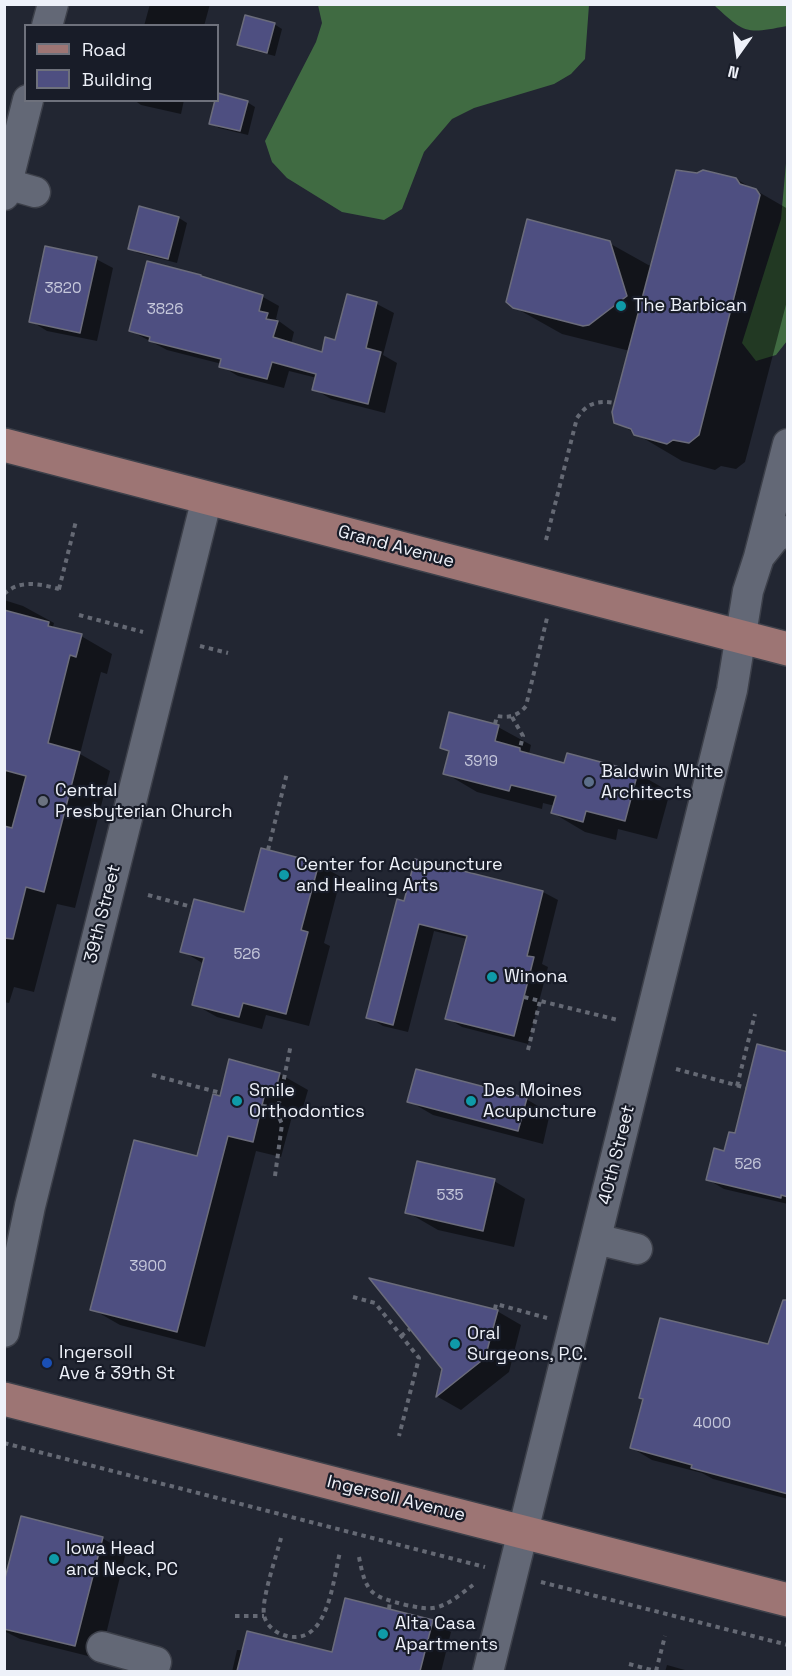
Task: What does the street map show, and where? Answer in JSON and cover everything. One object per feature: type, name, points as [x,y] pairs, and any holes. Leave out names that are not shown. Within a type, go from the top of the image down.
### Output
[{"type":"main road","name":"Grand Avenue","points":[[4,446],[788,649]]},
{"type":"main road","name":"Ingersoll Avenue","points":[[4,1399],[788,1600]]},
{"type":"street","points":[[47,24],[52,4]]},
{"type":"street","points":[[16,190],[28,102]]},
{"type":"street","name":"40th Street","points":[[488,1671],[732,690],[748,591],[788,444]]},
{"type":"street","name":"39th Street","points":[[4,1332],[30,1206],[207,498]]},
{"type":"street","points":[[759,557],[775,537],[788,531]]},
{"type":"street","points":[[596,1239],[637,1249]]},
{"type":"street","points":[[102,1647],[156,1662],[153,1671]]},
{"type":"path","points":[[546,540],[577,417],[592,403],[603,401],[614,403]]},
{"type":"path","points":[[4,594],[14,587],[25,584],[36,584],[58,590],[75,521]]},
{"type":"path","points":[[495,724],[497,716],[512,717],[526,706],[555,588]]},
{"type":"path","points":[[79,615],[172,639]]},
{"type":"path","points":[[512,717],[523,736],[520,748]]},
{"type":"path","points":[[268,850],[287,773]]},
{"type":"path","points":[[148,896],[192,907]]},
{"type":"path","points":[[524,997],[622,1021]]},
{"type":"path","points":[[528,1050],[540,1001]]},
{"type":"path","points":[[737,1086],[755,1014]]},
{"type":"path","points":[[275,1176],[282,1124],[277,1113],[291,1044]]},
{"type":"path","points":[[676,1069],[747,1088]]},
{"type":"path","points":[[152,1075],[221,1093]]},
{"type":"path","points":[[262,1106],[278,1108]]},
{"type":"path","points":[[354,1297],[375,1303],[419,1358],[399,1436]]},
{"type":"path","points":[[495,1309],[496,1304],[548,1318]]},
{"type":"path","points":[[401,1336],[410,1329]]},
{"type":"path","points":[[4,1443],[490,1569]]},
{"type":"path","points":[[281,1538],[266,1596],[264,1616],[271,1628],[285,1636],[301,1637],[314,1632],[325,1613],[340,1552]]},
{"type":"path","points":[[359,1557],[368,1588],[380,1598],[390,1601],[429,1609],[446,1604],[473,1585]]},
{"type":"path","points":[[540,1582],[788,1645]]},
{"type":"path","points":[[388,1609],[390,1601]]},
{"type":"path","points":[[235,1616],[264,1616]]},
{"type":"path","points":[[629,1664],[658,1671],[665,1636]]},
{"type":"green space","points":[[318,5],[589,5],[585,59],[571,74],[554,84],[474,108],[452,119],[424,152],[402,209],[384,220],[342,212],[287,178],[272,162],[265,141],[316,42],[322,23]]},
{"type":"green space","points":[[714,5],[787,5],[787,26],[754,31],[747,29],[733,22]]},
{"type":"green space","points":[[787,152],[787,341],[776,355],[756,361],[742,343],[781,219]]},
{"type":"building","points":[[245,15],[275,23],[267,53],[237,45]]},
{"type":"building","points":[[219,93],[248,101],[240,131],[209,124],[214,102],[219,102]]},
{"type":"building","name":"The Barbican","points":[[676,170],[697,173],[703,170],[736,178],[740,184],[756,189],[760,195],[699,435],[689,443],[673,440],[667,444],[634,435],[631,429],[614,423],[612,412]]},
{"type":"building","points":[[139,206],[179,217],[168,259],[128,249]]},
{"type":"building","points":[[527,219],[610,241],[627,296],[589,325],[583,326],[513,308],[506,302]]},
{"type":"building","points":[[45,246],[97,257],[80,333],[29,322]]},
{"type":"building","points":[[147,261],[263,295],[259,311],[268,313],[266,319],[278,321],[273,337],[322,352],[325,337],[335,340],[347,294],[377,302],[366,348],[381,352],[368,404],[312,390],[316,374],[272,362],[267,379],[219,367],[221,359],[149,341],[150,337],[129,331]]},
{"type":"building","name":"Central Presbyterian Church","points":[[4,610],[49,622],[48,626],[82,634],[76,657],[70,655],[48,743],[80,752],[44,892],[26,887],[13,939],[4,938],[4,826],[12,828],[26,776],[4,770]]},
{"type":"building","points":[[449,712],[499,725],[495,741],[520,748],[520,751],[564,763],[567,753],[638,772],[625,821],[586,811],[583,822],[551,813],[556,796],[511,785],[509,791],[443,774],[449,751],[440,748]]},
{"type":"building","points":[[261,848],[319,863],[301,930],[308,932],[286,1014],[243,1003],[239,1017],[192,1005],[204,958],[180,952],[194,899],[244,912]]},
{"type":"building","points":[[415,859],[543,891],[527,956],[534,957],[514,1036],[445,1019],[467,936],[419,924],[393,1025],[366,1018],[397,899],[404,901]]},
{"type":"building","points":[[757,1044],[788,1052],[788,1197],[781,1195],[781,1198],[706,1180],[714,1148],[724,1151],[729,1132],[735,1133]]},
{"type":"building","points":[[229,1059],[280,1073],[274,1096],[265,1093],[253,1142],[228,1136],[177,1332],[90,1310],[134,1140],[197,1156],[213,1094],[220,1096]]},
{"type":"building","name":"Des Moines Acupuncture","points":[[416,1069],[527,1098],[518,1131],[407,1102]]},
{"type":"building","points":[[417,1161],[495,1179],[483,1231],[405,1213]]},
{"type":"building","name":"Oral Surgeons, P.C.","points":[[369,1278],[498,1310],[485,1358],[436,1397],[442,1369]]},
{"type":"building","points":[[783,1300],[788,1300],[788,1494],[691,1468],[692,1465],[630,1448],[643,1399],[639,1398],[660,1318],[768,1344]]},
{"type":"building","name":"Iowa Head and Neck, PC","points":[[21,1516],[103,1537],[75,1646],[4,1629],[4,1582]]},
{"type":"building","name":"Alta Casa Apartments","points":[[345,1598],[433,1620],[420,1671],[237,1671],[247,1631],[332,1652]]},
{"type":"place","name":"The Barbican","points":[[621,306]]},
{"type":"place","name":"Baldwin White Architects","points":[[589,782]]},
{"type":"place","name":"Central Presbyterian Church","points":[[43,801]]},
{"type":"place","name":"Center for Acupuncture and Healing Arts","points":[[284,875]]},
{"type":"place","name":"Winona","points":[[492,977]]},
{"type":"place","name":"Smile Orthodontics","points":[[237,1101]]},
{"type":"place","name":"Des Moines Acupuncture","points":[[471,1101]]},
{"type":"place","name":"Oral Surgeons, P.C.","points":[[455,1344]]},
{"type":"place","name":"Ingersoll Ave & 39th St","points":[[47,1363]]},
{"type":"place","name":"Iowa Head and Neck, PC","points":[[54,1559]]},
{"type":"place","name":"Alta Casa Apartments","points":[[383,1634]]}]
